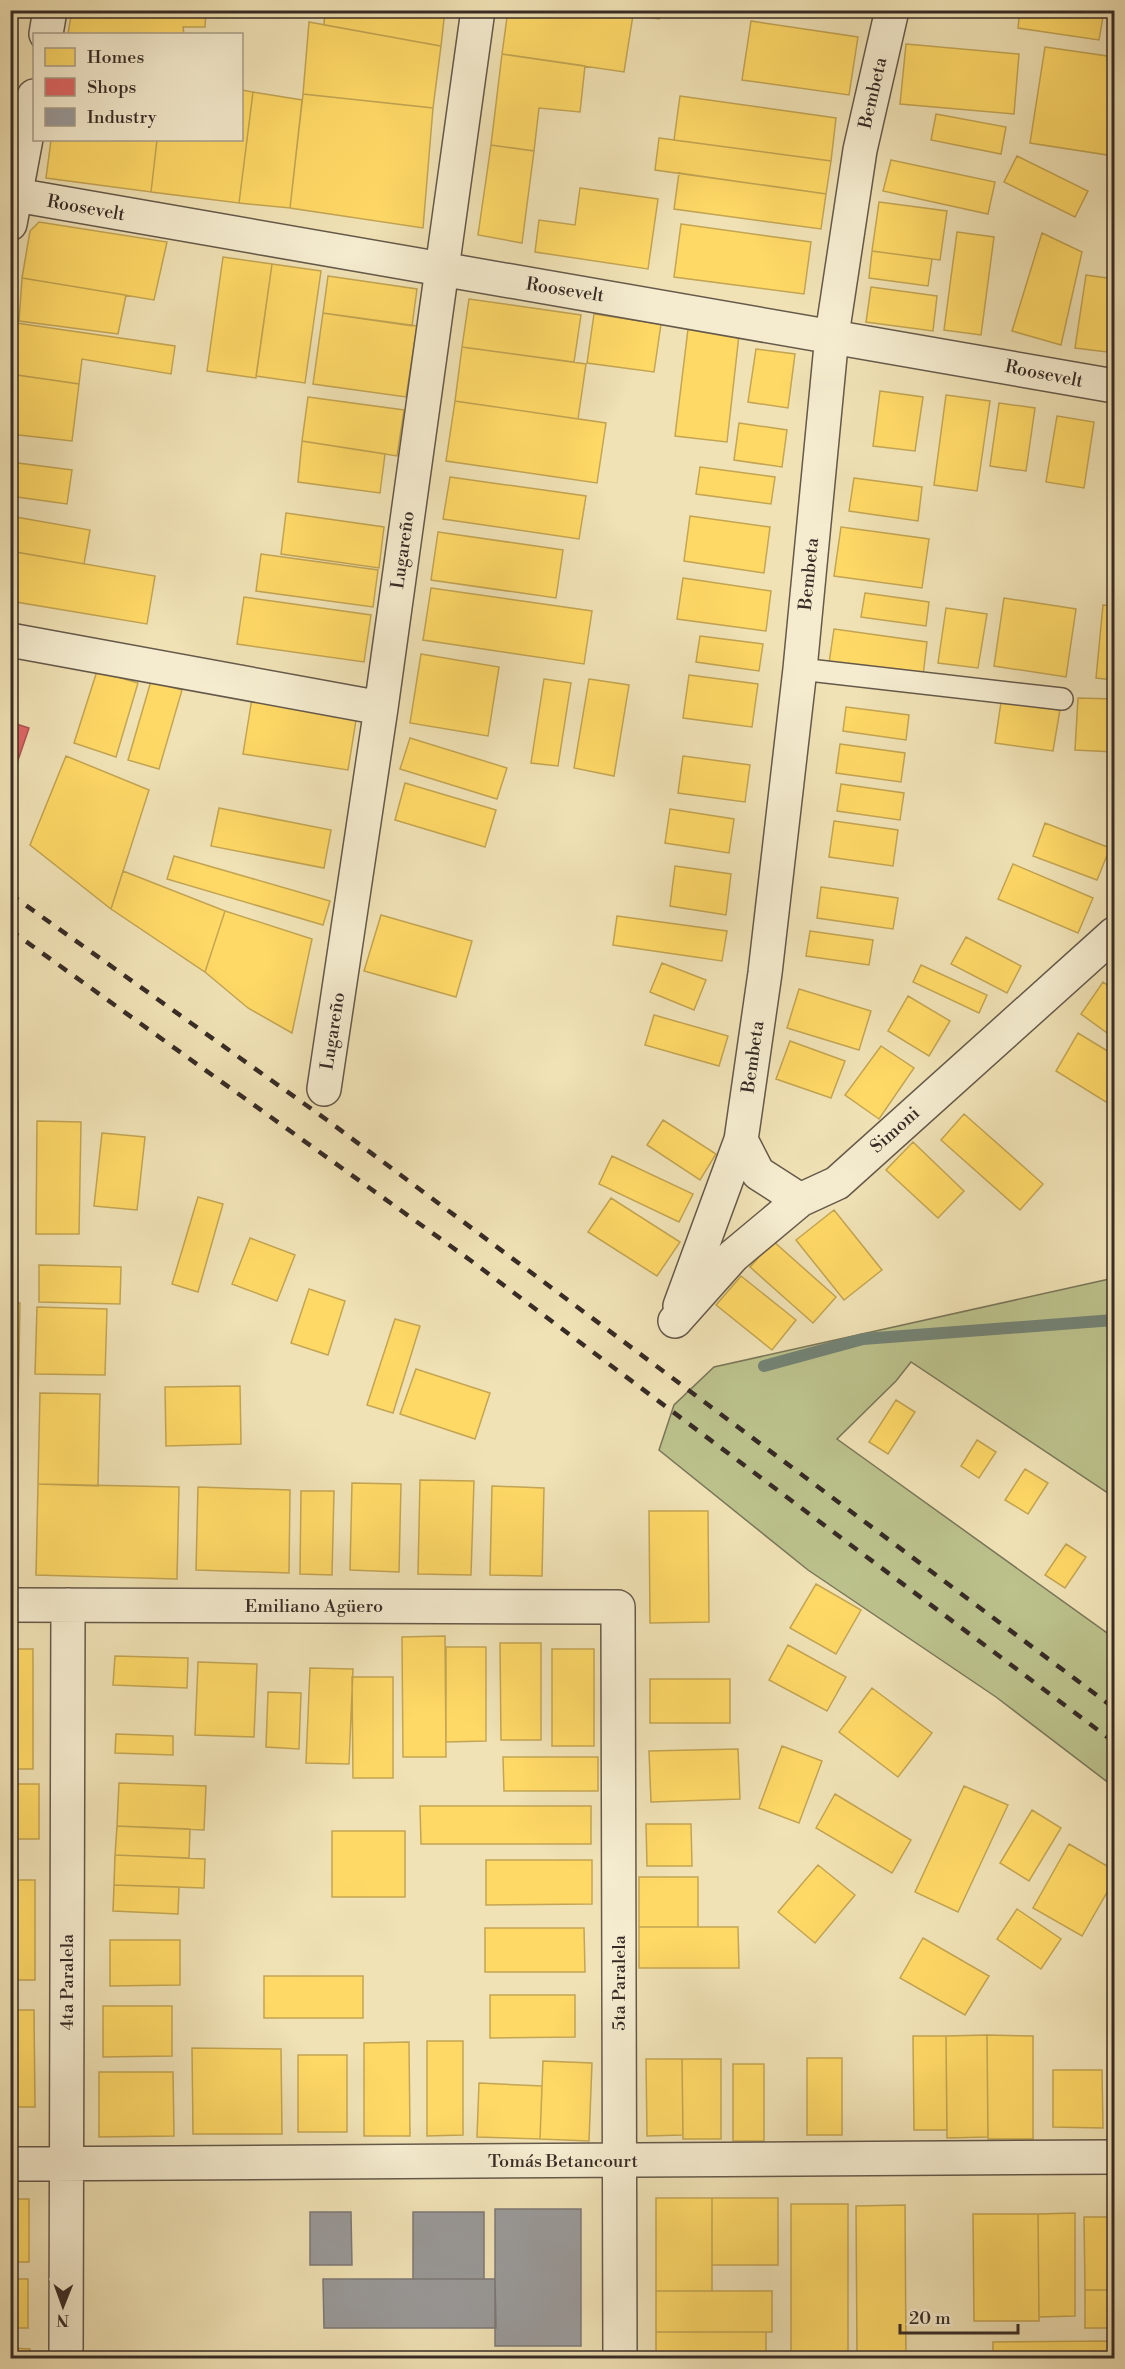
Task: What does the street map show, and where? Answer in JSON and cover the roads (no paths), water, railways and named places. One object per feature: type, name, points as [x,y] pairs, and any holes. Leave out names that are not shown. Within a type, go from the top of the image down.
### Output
[{"type":"street","points":[[46,33],[50,10]]},
{"type":"street","name":"Lugareño","points":[[324,1089],[381,708],[478,10]]},
{"type":"street","name":"Bembeta","points":[[675,1322],[741,1140],[765,973],[800,669],[832,335],[860,150],[892,10]]},
{"type":"street","points":[[13,210],[33,101]]},
{"type":"street","name":"Roosevelt","points":[[13,210],[442,270],[832,335],[1114,386]]},
{"type":"street","points":[[10,640],[381,708]]},
{"type":"street","name":"Simoni","points":[[675,1322],[733,1256],[800,1200],[837,1183],[1114,934]]},
{"type":"street","points":[[741,1140],[758,1173],[800,1200]]},
{"type":"street","name":"Emiliano Agüero","points":[[10,1605],[618,1607]]},
{"type":"street","name":"4ta Paralela","points":[[66,2358],[68,1605]]},
{"type":"street","name":"5ta Paralela","points":[[618,1607],[620,2358]]},
{"type":"street","name":"Tomás Betancourt","points":[[10,2164],[1114,2157]]},
{"type":"lane","points":[[800,669],[1062,699]]},
{"type":"waterway","points":[[764,1366],[863,1339],[1114,1320]]},
{"type":"railway","points":[[10,894],[327,1120],[1114,1708]]},
{"type":"railway","points":[[10,930],[470,1260],[1114,1742]]}]
